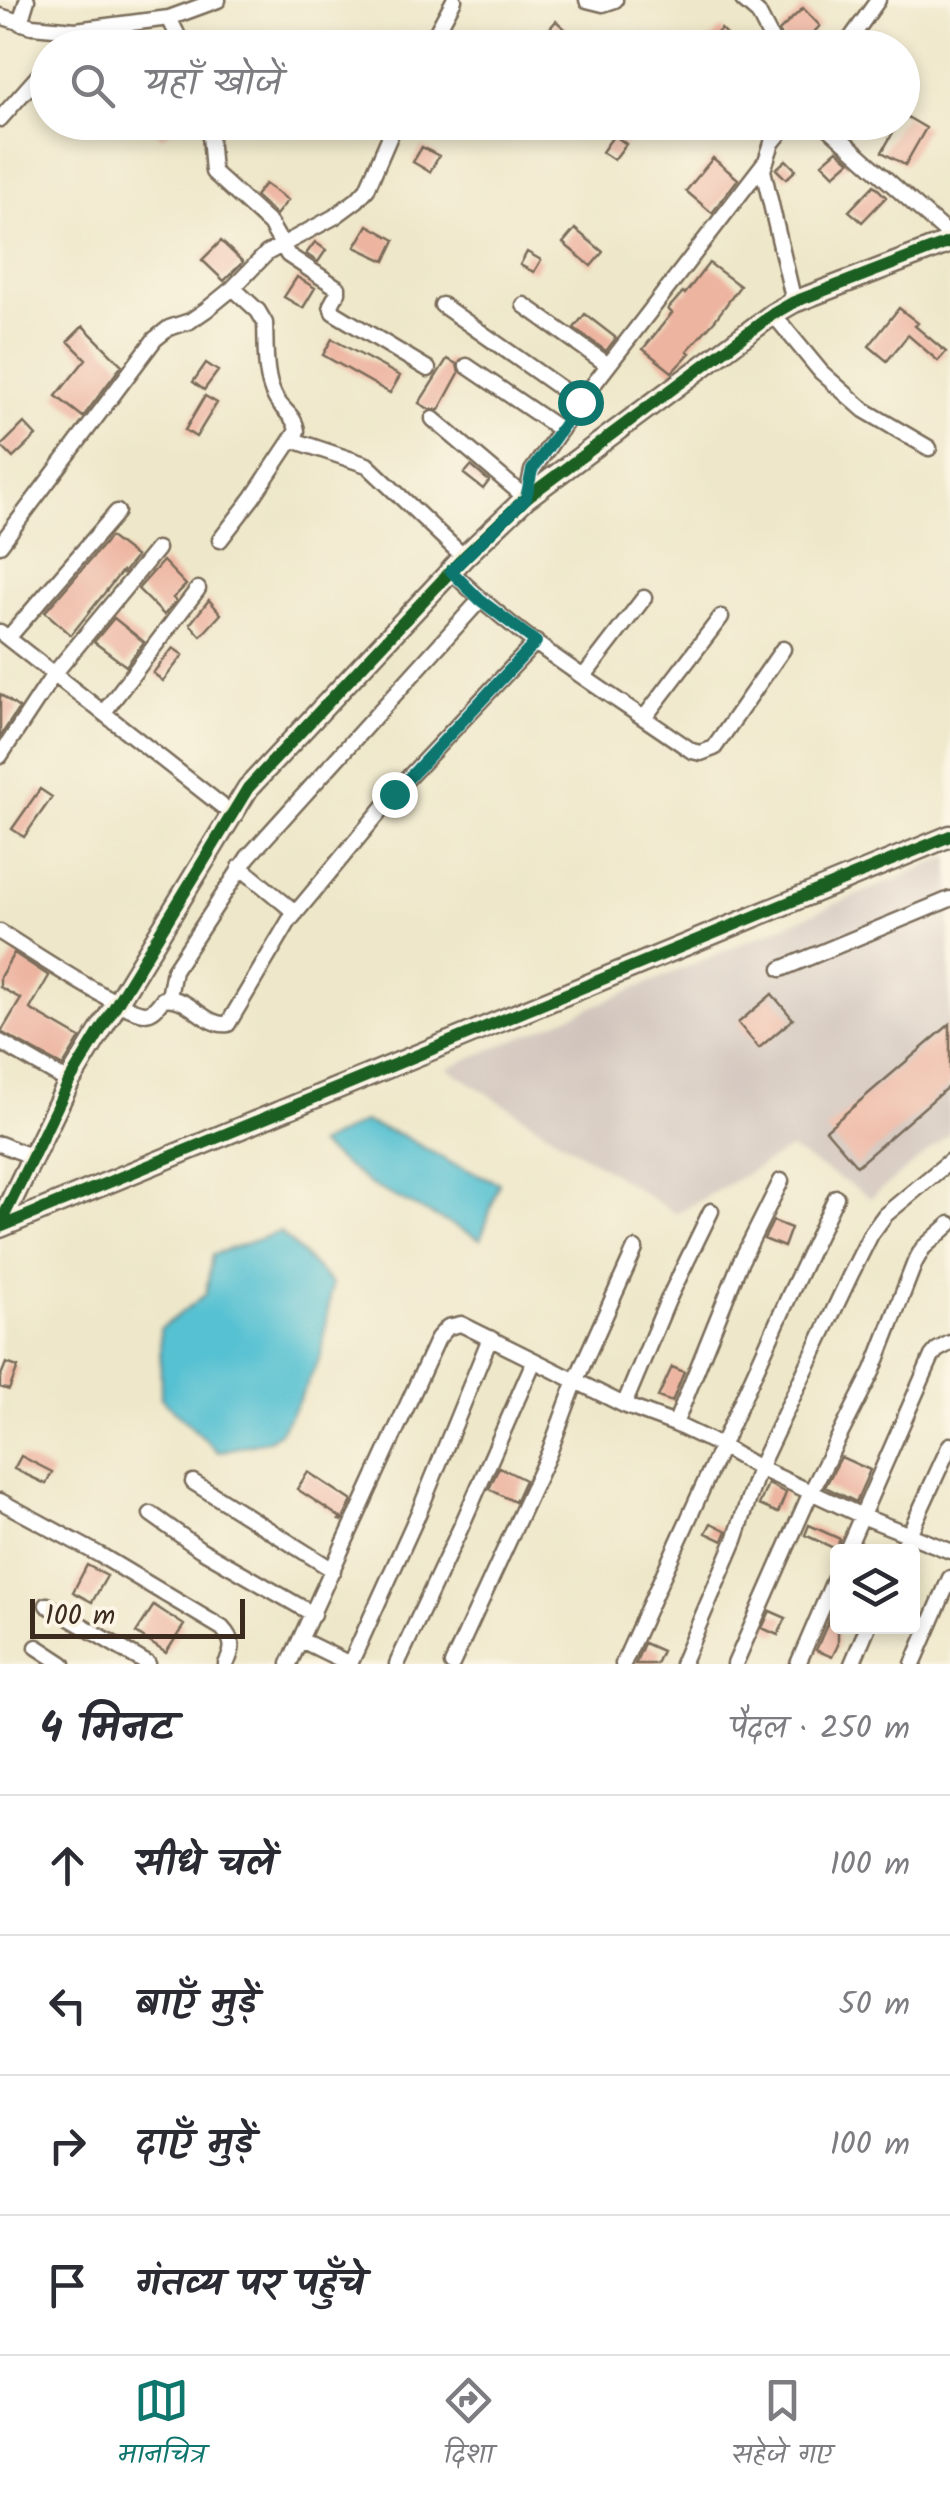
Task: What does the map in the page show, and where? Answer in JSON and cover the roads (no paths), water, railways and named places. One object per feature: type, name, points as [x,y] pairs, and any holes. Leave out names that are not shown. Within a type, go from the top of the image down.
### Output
[{"type":"street","points":[[20,23],[27,0]]},
{"type":"street","points":[[0,16],[20,23],[76,30],[169,18],[218,0]]},
{"type":"street","points":[[438,30],[454,0]]},
{"type":"street","points":[[587,0],[603,4],[615,0]]},
{"type":"street","points":[[742,0],[758,13],[767,30]]},
{"type":"street","points":[[857,30],[878,0]]},
{"type":"street","points":[[169,18],[175,30]]},
{"type":"street","points":[[0,118],[30,85]]},
{"type":"street","points":[[210,140],[213,172],[270,224],[288,255],[338,288],[330,305],[333,312],[428,370]]},
{"type":"street","points":[[2,539],[155,340],[169,328],[197,317],[267,253],[334,217],[367,189],[388,140]]},
{"type":"street","points":[[526,498],[532,470],[764,163],[774,140]]},
{"type":"street","points":[[0,1226],[69,1082],[248,788],[458,564],[526,498],[773,314],[950,239],[842,140]]},
{"type":"street","points":[[764,163],[794,302]]},
{"type":"street","points":[[220,540],[292,440],[296,424],[277,401],[270,382],[265,324],[258,311],[232,288]]},
{"type":"street","points":[[442,305],[580,402]]},
{"type":"street","points":[[524,305],[608,365]]},
{"type":"street","points":[[773,314],[821,372],[864,410],[928,448]]},
{"type":"street","points":[[467,366],[561,430]]},
{"type":"street","points":[[434,419],[526,498]]},
{"type":"street","points":[[292,440],[367,465],[458,564],[480,600],[692,751],[708,752],[720,739],[783,649]]},
{"type":"street","points":[[117,512],[4,635],[231,813]]},
{"type":"street","points":[[0,756],[54,674],[157,549]]},
{"type":"street","points":[[104,712],[198,589]]},
{"type":"street","points":[[584,676],[644,598]]},
{"type":"street","points":[[169,997],[174,970],[240,867],[480,600]]},
{"type":"street","points":[[644,718],[721,617]]},
{"type":"street","points":[[0,932],[116,1002],[148,1014],[162,999],[177,998],[217,1024],[228,1024],[288,921],[407,779],[536,642]]},
{"type":"street","points":[[0,1226],[950,836]]},
{"type":"street","points":[[240,867],[296,913]]},
{"type":"street","points":[[781,969],[950,899]]},
{"type":"street","points":[[0,1042],[69,1082]]},
{"type":"street","points":[[0,1144],[33,1157]]},
{"type":"street","points":[[682,1664],[735,1540],[760,1468],[878,1223],[950,1160]]},
{"type":"street","points":[[674,1424],[740,1263],[781,1181]]},
{"type":"street","points":[[623,1664],[836,1196]]},
{"type":"street","points":[[624,1405],[711,1211]]},
{"type":"street","points":[[736,1664],[811,1492],[872,1370],[915,1262],[923,1248],[950,1224]]},
{"type":"street","points":[[452,1664],[549,1453],[576,1380],[635,1249]]},
{"type":"street","points":[[290,1664],[441,1332],[454,1324],[461,1324],[624,1405],[721,1446],[862,1516],[950,1551]]},
{"type":"street","points":[[300,1640],[350,1664],[419,1512],[490,1338]]},
{"type":"street","points":[[850,1544],[932,1356],[950,1343]]},
{"type":"street","points":[[397,1664],[534,1360]]},
{"type":"street","points":[[905,1544],[950,1445]]},
{"type":"street","points":[[193,1482],[333,1570]]},
{"type":"street","points":[[0,1501],[222,1628],[233,1643],[226,1664]]},
{"type":"street","points":[[151,1514],[224,1563],[313,1614]]},
{"type":"street","points":[[913,1664],[950,1578]]},
{"type":"street","points":[[798,1664],[830,1590]]},
{"type":"street","points":[[47,1605],[148,1664]]},
{"type":"street","points":[[852,1664],[865,1634]]},
{"type":"street","points":[[37,1647],[64,1664]]},
{"type":"water","points":[[364,1122],[401,1135],[451,1163],[499,1183],[481,1239],[371,1185],[318,1145]]},
{"type":"water","points":[[280,1232],[332,1284],[321,1356],[280,1432],[269,1440],[218,1452],[161,1398],[160,1329],[206,1294],[212,1255]]}]
